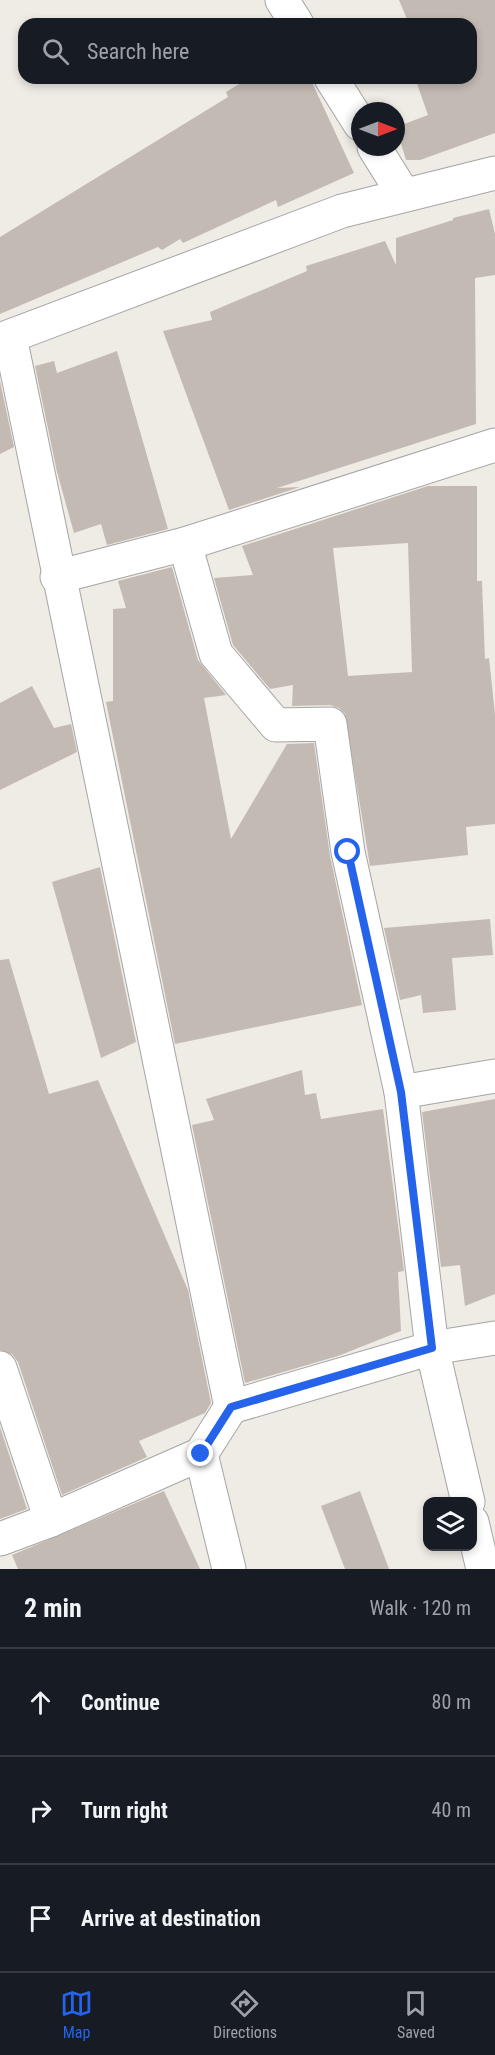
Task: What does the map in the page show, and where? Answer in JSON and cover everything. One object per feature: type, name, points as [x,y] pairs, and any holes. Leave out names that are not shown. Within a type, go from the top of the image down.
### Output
[{"type":"street","points":[[282,0],[293,18]]},
{"type":"street","points":[[335,84],[351,110]]},
{"type":"street","points":[[380,156],[404,195]]},
{"type":"street","points":[[231,1407],[5,339],[342,211],[495,173]]},
{"type":"street","points":[[57,577],[185,544],[495,445]]},
{"type":"street","points":[[185,544],[216,654],[276,725],[330,724],[348,852],[401,1092],[432,1348],[467,1497]]},
{"type":"street","points":[[401,1092],[495,1076]]},
{"type":"street","points":[[0,1539],[51,1520],[201,1454],[231,1407],[432,1348],[495,1338]]},
{"type":"street","points":[[0,1368],[51,1520]]},
{"type":"street","points":[[201,1454],[229,1569]]},
{"type":"street","points":[[477,1543],[483,1569]]},
{"type":"building","points":[[399,0],[495,0],[495,133],[420,160],[406,160],[405,124],[428,115],[417,84],[477,84],[477,18],[406,18]]},
{"type":"building","points":[[239,84],[313,84],[354,173],[278,207],[276,200],[183,243],[180,239],[162,250],[158,247],[0,314],[0,237],[228,97],[226,92]]},
{"type":"building","points":[[489,209],[495,234],[495,275],[475,278],[476,424],[277,488],[300,487],[229,510],[163,331],[212,320],[210,312],[307,271],[306,266],[385,241],[396,265],[396,238],[453,220],[453,218]]},
{"type":"building","points":[[117,351],[168,529],[107,545],[101,524],[74,533],[57,472],[35,366],[54,361],[57,373]]},
{"type":"building","points":[[0,381],[14,447],[0,454]]},
{"type":"building","points":[[428,486],[477,486],[477,581],[482,581],[485,659],[489,658],[495,714],[495,824],[466,827],[468,855],[370,866],[345,714],[339,708],[330,705],[292,706],[293,685],[270,689],[233,645],[214,578],[253,575],[242,546]],"holes":[[[408,543],[412,672],[348,676],[333,548]]]},
{"type":"building","points":[[172,567],[198,660],[226,695],[204,698],[231,839],[287,744],[314,743],[330,856],[362,1005],[175,1044],[106,702],[113,701],[113,609],[126,608],[118,581]]},
{"type":"building","points":[[32,686],[54,728],[71,724],[77,752],[0,790],[0,703]]},
{"type":"building","points":[[100,867],[136,1042],[101,1058],[52,882]]},
{"type":"building","points":[[490,919],[493,955],[452,958],[456,1010],[423,1013],[421,995],[400,1000],[384,928]]},
{"type":"building","points":[[9,959],[49,1094],[98,1080],[188,1290],[211,1403],[205,1413],[139,1441],[147,1457],[62,1495],[18,1362],[12,1354],[0,1350],[0,960]]},
{"type":"building","points":[[302,1070],[305,1095],[316,1093],[321,1119],[383,1109],[404,1271],[398,1272],[401,1331],[338,1356],[245,1383],[192,1125],[214,1120],[206,1099]]},
{"type":"building","points":[[495,1099],[495,1294],[465,1306],[460,1265],[441,1267],[422,1112]]},
{"type":"building","points":[[0,1427],[27,1509],[0,1519]]},
{"type":"building","points":[[164,1491],[200,1569],[18,1569],[12,1555]]},
{"type":"building","points":[[360,1491],[389,1569],[345,1569],[321,1506]]},
{"type":"route","points":[[201,1454],[231,1407],[432,1348],[401,1092],[348,852]]}]
